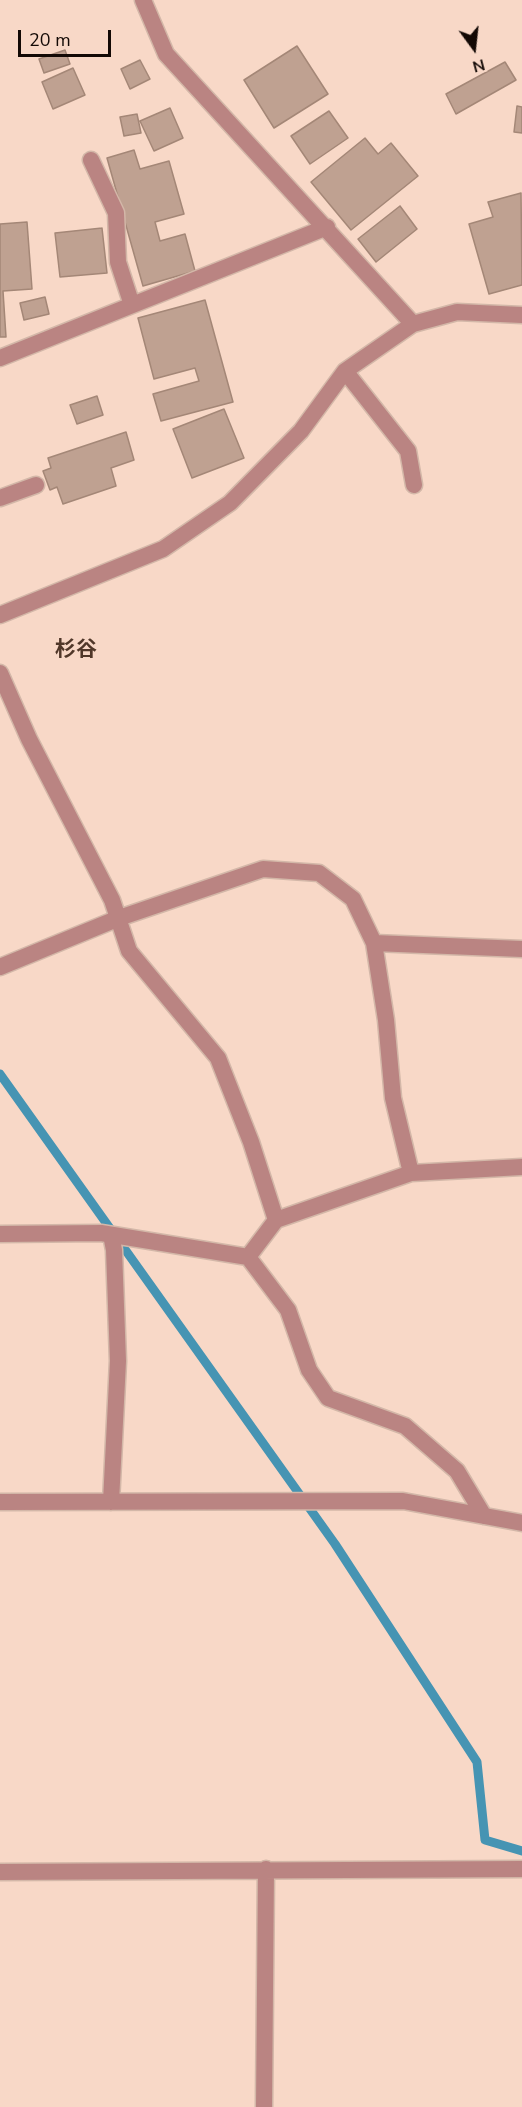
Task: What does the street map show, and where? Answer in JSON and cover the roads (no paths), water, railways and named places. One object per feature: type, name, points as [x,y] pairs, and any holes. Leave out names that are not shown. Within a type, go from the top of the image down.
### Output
[{"type":"street","points":[[143,0],[166,54],[327,227],[413,324]]},
{"type":"street","points":[[91,160],[116,213],[118,262],[132,306]]},
{"type":"street","points":[[0,358],[327,227]]},
{"type":"street","points":[[0,615],[163,549],[230,503],[301,431],[345,371],[413,324],[457,312],[522,315]]},
{"type":"street","points":[[345,371],[408,451],[414,485]]},
{"type":"street","points":[[0,498],[36,485]]},
{"type":"street","points":[[0,674],[29,739],[112,900],[129,951],[218,1058],[250,1142],[276,1220]]},
{"type":"street","points":[[0,967],[119,918],[263,869],[319,873],[353,898],[374,943],[386,1020],[393,1098],[411,1173]]},
{"type":"street","points":[[374,943],[522,950]]},
{"type":"street","points":[[248,1257],[276,1220],[411,1173],[522,1167]]},
{"type":"street","points":[[0,1234],[111,1235],[248,1257],[288,1310],[309,1370],[328,1398],[405,1426],[457,1472],[484,1516]]},
{"type":"street","points":[[111,1235],[114,1250],[118,1361],[111,1502]]},
{"type":"street","points":[[0,1502],[403,1501],[522,1523]]},
{"type":"street","points":[[264,2107],[266,1869]]},
{"type":"street","points":[[0,1872],[522,1869]]},
{"type":"waterway","points":[[0,1074],[335,1544],[477,1762],[485,1840],[522,1851]]},
{"type":"district","name":"杉谷","points":[[76,651]]}]
